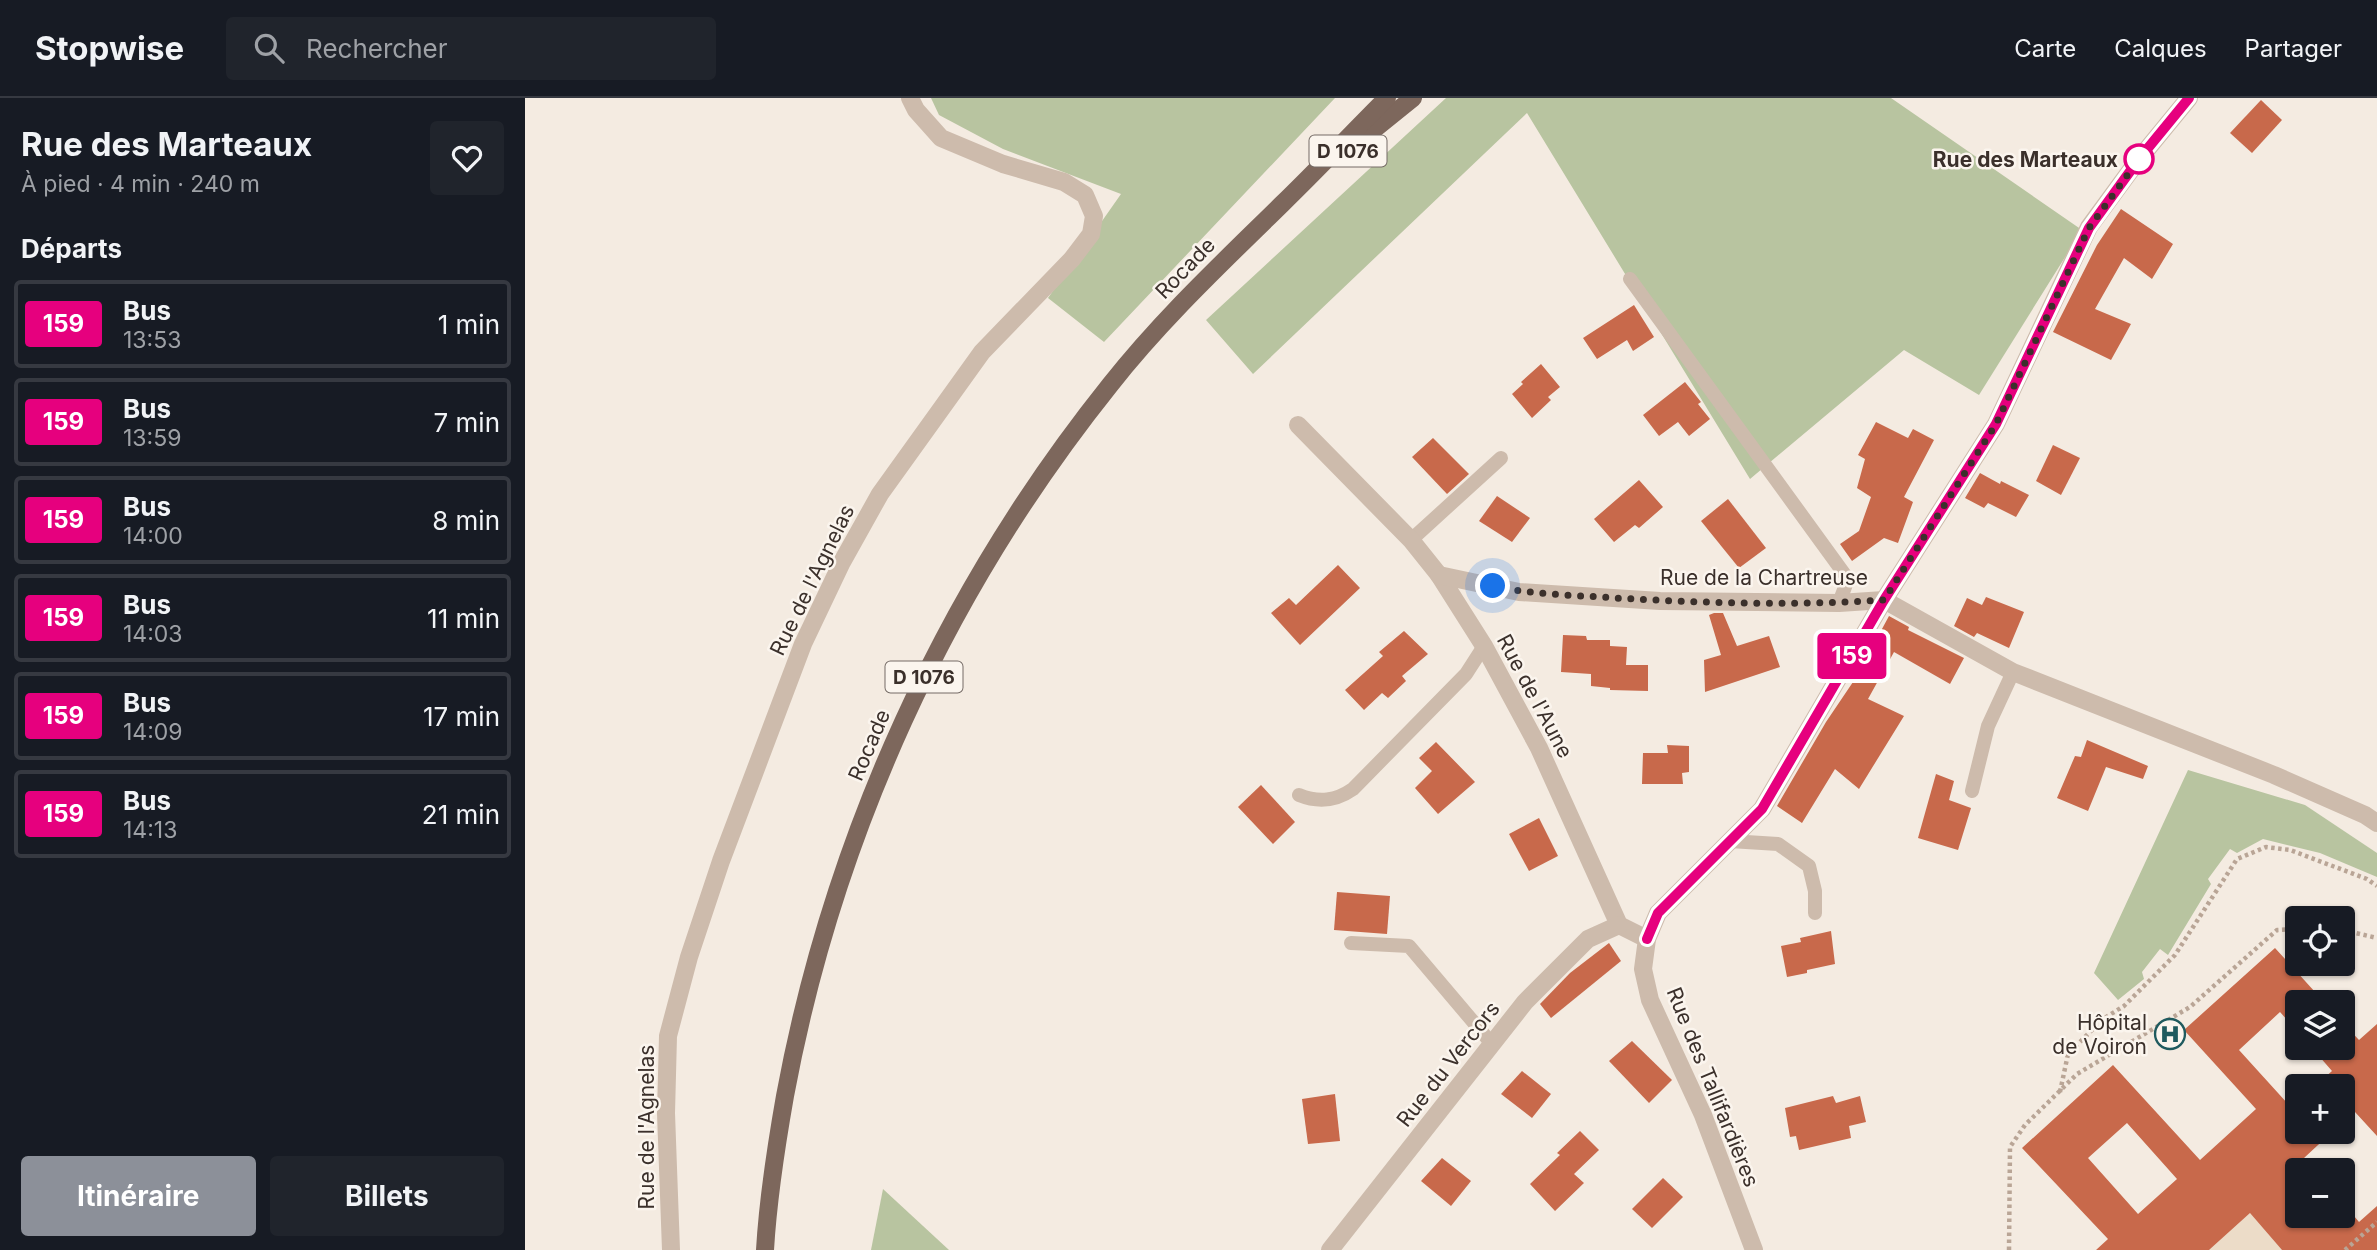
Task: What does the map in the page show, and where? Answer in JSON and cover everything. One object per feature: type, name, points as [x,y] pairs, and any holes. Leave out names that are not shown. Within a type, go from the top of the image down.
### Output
[{"type":"main road","name":"Rocade","points":[[765,1250],[776,1146],[792,1063],[825,928],[853,842],[893,743],[934,656],[1015,516],[1111,384],[1167,318],[1387,98]]},
{"type":"main road","name":"Rocade","points":[[1283,204],[1412,98]]},
{"type":"street","name":"Rue de l'Agnelas","points":[[671,1250],[666,1113],[668,1036],[689,957],[721,861],[803,644],[842,562],[880,494],[982,352],[1072,259],[1091,234],[1094,215],[1085,195],[1064,182],[1003,164],[941,138],[916,110],[910,98]]},
{"type":"street","points":[[1619,925],[1647,939],[1658,913],[1762,809],[1884,600],[1996,424],[2089,228],[2139,159],[2189,98]]},
{"type":"street","name":"Rue de l'Aune","points":[[1298,425],[1411,540],[1439,575],[1484,646],[1539,748],[1619,925]]},
{"type":"street","name":"Rue de la Chartreuse","points":[[1439,575],[1519,592],[1660,601],[1839,603],[1884,600],[2013,672],[2274,775],[2365,815],[2377,823]]},
{"type":"street","name":"Rue du Vercors","points":[[1330,1250],[1525,1002],[1588,939],[1619,925]]},
{"type":"street","name":"Rue des Tallifardières","points":[[1647,939],[1643,969],[1650,1000],[1703,1115],[1754,1250]]},
{"type":"lane","points":[[1630,279],[1848,579],[1839,603]]},
{"type":"lane","points":[[1411,540],[1501,458]]},
{"type":"lane","points":[[1299,795],[1308,799],[1330,800],[1338,799],[1353,789],[1466,674],[1484,646]]},
{"type":"lane","points":[[1972,791],[1988,726],[2013,672]]},
{"type":"lane","points":[[1730,841],[1778,844],[1809,866],[1815,891],[1815,913]]},
{"type":"lane","points":[[1351,943],[1409,946],[1492,1044]]},
{"type":"path","points":[[2060,1093],[2068,1054],[2102,1018],[2124,1006],[2175,955],[2237,859],[2266,847],[2290,850],[2367,879],[2377,886]]},
{"type":"path","points":[[2009,1250],[2010,1147],[2025,1125],[2077,1074],[2190,1007],[2277,930],[2285,930]]},
{"type":"path","points":[[2355,933],[2377,938]]},
{"type":"path","points":[[2345,1250],[2377,1222]]},
{"type":"green space","points":[[931,98],[1335,98],[1104,342],[1048,298],[1121,194],[1003,149],[939,115]]},
{"type":"green space","points":[[1446,98],[1891,98],[2082,230],[1979,395],[1904,350],[1750,479],[1527,113],[1253,374],[1206,320]]},
{"type":"green space","points":[[2188,770],[2305,805],[2377,853],[2377,877],[2320,853],[2263,839],[2237,853],[2230,849],[2208,879],[2211,884],[2168,955],[2160,949],[2142,972],[2144,979],[2118,1000],[2094,973]]},
{"type":"green space","points":[[883,1189],[949,1250],[871,1250]]},
{"type":"shaded area","points":[[2250,1213],[2282,1250],[2209,1250]]},
{"type":"building","points":[[2261,100],[2282,120],[2252,153],[2230,133]]},
{"type":"building","points":[[2121,209],[2173,244],[2152,279],[2124,258],[2095,309],[2131,324],[2111,360],[2053,332],[2097,245]]},
{"type":"building","points":[[1634,305],[1654,337],[1633,351],[1627,340],[1597,359],[1583,338]]},
{"type":"building","points":[[1541,364],[1560,387],[1548,397],[1551,400],[1532,418],[1512,394]]},
{"type":"building","points":[[1685,382],[1710,419],[1689,436],[1678,422],[1659,436],[1643,415]]},
{"type":"building","points":[[1876,422],[1908,438],[1913,429],[1934,440],[1904,497],[1913,502],[1898,543],[1884,538],[1852,561],[1840,544],[1859,531],[1871,497],[1857,488],[1865,459],[1858,455]]},
{"type":"building","points":[[1433,438],[1469,474],[1447,494],[1412,457]]},
{"type":"building","points":[[2053,445],[2080,458],[2061,495],[2036,481]]},
{"type":"building","points":[[1980,473],[2029,495],[2016,517],[1988,503],[1984,508],[1965,498]]},
{"type":"building","points":[[1639,480],[1663,507],[1639,528],[1635,525],[1614,542],[1594,519]]},
{"type":"building","points":[[1497,496],[1530,518],[1512,542],[1479,521]]},
{"type":"building","points":[[1728,499],[1766,548],[1739,568],[1701,521]]},
{"type":"building","points":[[1338,565],[1360,588],[1300,645],[1271,613],[1289,598],[1296,605]]},
{"type":"building","points":[[1986,597],[2024,612],[2009,648],[1977,633],[1974,637],[1954,626],[1967,598],[1982,605]]},
{"type":"building","points":[[1723,613],[1737,646],[1769,636],[1780,667],[1705,692],[1704,660],[1721,655],[1709,615]]},
{"type":"building","points":[[1889,616],[1909,627],[1908,630],[1964,658],[1950,684],[1894,652],[1868,699],[1904,716],[1859,789],[1835,769],[1802,823],[1777,806],[1826,722],[1878,645],[1876,640]]},
{"type":"building","points":[[1404,631],[1428,654],[1402,676],[1406,681],[1388,698],[1382,693],[1364,710],[1345,690],[1383,656],[1379,652]]},
{"type":"building","points":[[1563,635],[1586,636],[1587,640],[1610,640],[1610,646],[1627,647],[1626,665],[1648,665],[1648,691],[1610,690],[1591,686],[1591,674],[1561,672]]},
{"type":"building","points":[[2087,740],[2148,766],[2143,779],[2106,767],[2088,811],[2057,798],[2075,756],[2081,757]]},
{"type":"building","points":[[1436,742],[1475,782],[1438,814],[1415,788],[1432,771],[1419,758]]},
{"type":"building","points":[[1667,745],[1689,746],[1689,772],[1682,773],[1683,784],[1642,784],[1643,753],[1668,753]]},
{"type":"building","points":[[1936,774],[1954,781],[1949,800],[1971,808],[1958,850],[1918,838]]},
{"type":"building","points":[[1261,785],[1295,822],[1273,844],[1238,807]]},
{"type":"building","points":[[1539,818],[1558,856],[1529,871],[1509,834]]},
{"type":"building","points":[[1337,892],[1390,896],[1387,934],[1334,930]]},
{"type":"building","points":[[1831,931],[1835,964],[1787,977],[1781,946],[1801,942],[1800,938]]},
{"type":"building","points":[[1609,943],[1621,961],[1551,1018],[1540,1004],[1570,973]]},
{"type":"building","points":[[2275,948],[2285,959],[2285,976],[2300,976],[2313,990],[2285,990],[2285,1018],[2280,1012],[2239,1050],[2285,1101],[2285,1144],[2319,1144],[2304,1158],[2285,1158],[2285,1228],[2355,1228],[2355,1217],[2359,1222],[2377,1206],[2377,1250],[2282,1250],[2250,1213],[2209,1250],[2096,1250],[2108,1239],[2022,1148],[2113,1065],[2200,1160],[2256,1109],[2184,1030]],"holes":[[[2127,1123],[2177,1179],[2138,1214],[2088,1158]]]},
{"type":"building","points":[[2377,1024],[2377,1136],[2355,1112],[2355,1074],[2329,1074],[2332,1071],[2322,1060],[2355,1060],[2355,1036],[2359,1040]]},
{"type":"building","points":[[1632,1041],[1672,1080],[1649,1103],[1609,1061]]},
{"type":"building","points":[[1522,1071],[1551,1094],[1532,1118],[1501,1094]]},
{"type":"building","points":[[1335,1094],[1340,1141],[1308,1144],[1302,1099]]},
{"type":"building","points":[[1833,1096],[1836,1103],[1860,1096],[1866,1122],[1849,1126],[1851,1138],[1799,1150],[1796,1136],[1790,1137],[1785,1108]]},
{"type":"building","points":[[1580,1131],[1599,1150],[1574,1174],[1584,1183],[1555,1211],[1530,1184]]},
{"type":"building","points":[[1442,1158],[1471,1181],[1451,1206],[1421,1181]]},
{"type":"building","points":[[1663,1178],[1683,1197],[1652,1228],[1632,1209]]},
{"type":"bus line","name":"159","points":[[1647,939],[1658,913],[1762,809],[1884,600],[1996,424],[2089,228],[2175,112],[2189,98]]},
{"type":"place","name":"Rue des Marteaux","points":[[2139,159]]},
{"type":"place","name":"Hôpital de Voiron","points":[[2170,1034]]},
{"type":"route","points":[[1493,586],[1519,592],[1660,601],[1839,603],[1884,600],[1996,424],[2089,228],[2139,159]]}]
